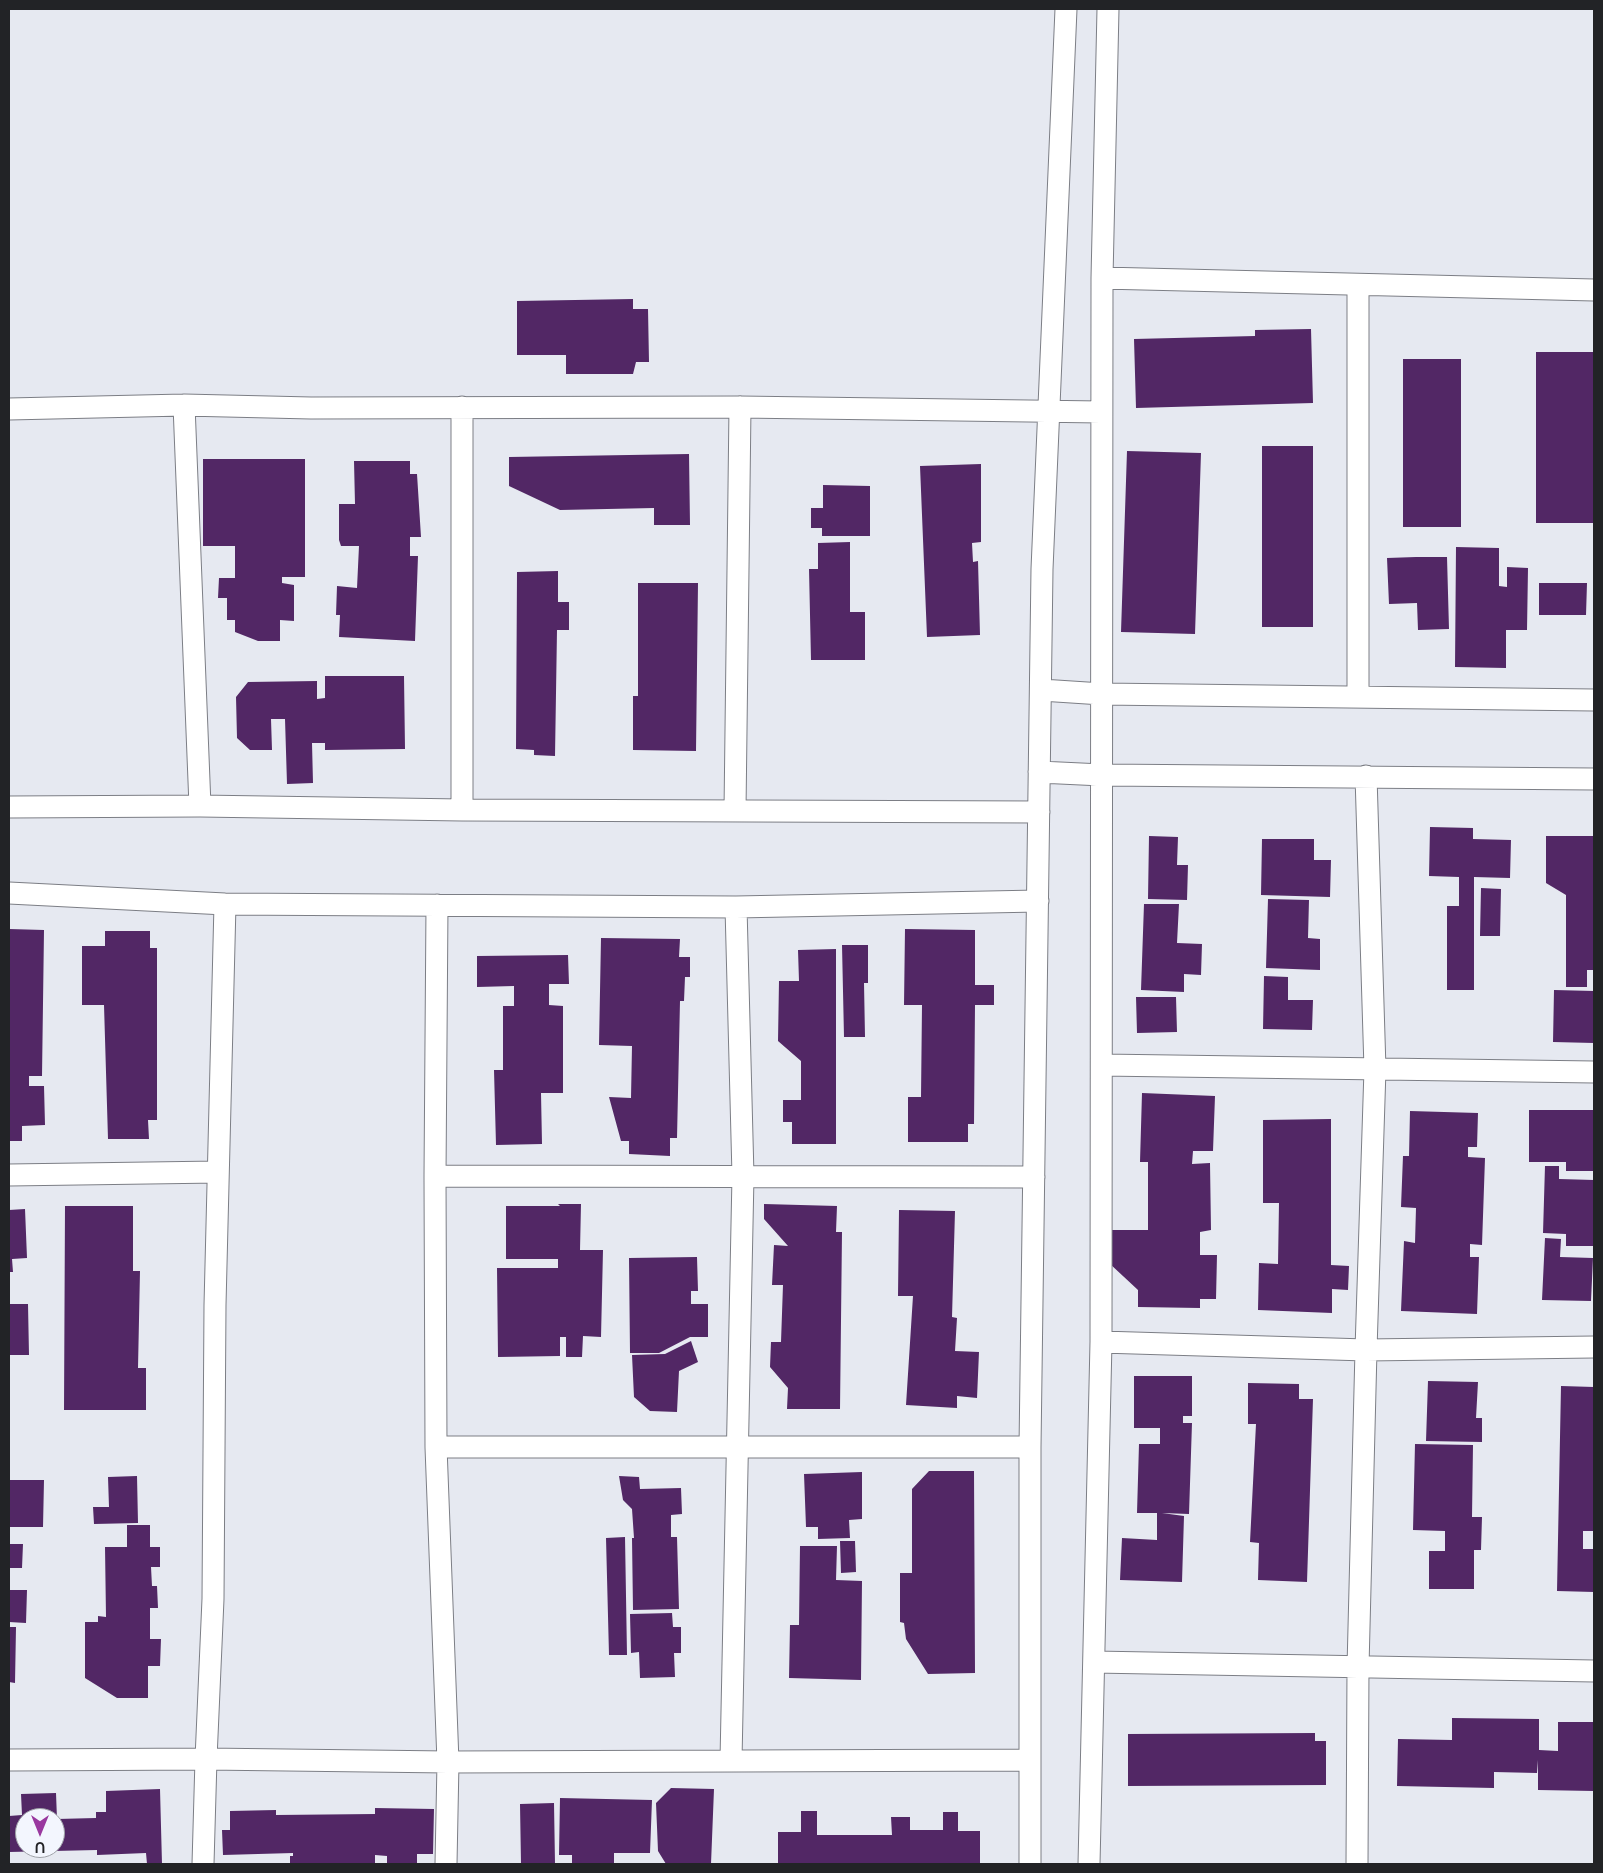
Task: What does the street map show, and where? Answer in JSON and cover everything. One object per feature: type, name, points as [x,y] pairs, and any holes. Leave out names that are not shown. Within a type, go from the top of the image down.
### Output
[{"type":"lane","points":[[1030,1864],[1030,1446],[1042,569],[1066,9]]},
{"type":"lane","points":[[1089,1864],[1101,1342],[1101,412],[1108,9]]},
{"type":"lane","points":[[1102,278],[1594,290]]},
{"type":"lane","points":[[1358,284],[1358,697]]},
{"type":"lane","points":[[9,409],[184,405],[311,408],[740,407],[1101,412]]},
{"type":"lane","points":[[184,405],[200,806]]},
{"type":"lane","points":[[462,407],[462,810]]},
{"type":"lane","points":[[736,811],[740,407]]},
{"type":"lane","points":[[1041,690],[1102,694],[1594,700]]},
{"type":"lane","points":[[1039,772],[1102,775],[1594,779]]},
{"type":"lane","points":[[1357,1864],[1358,1667],[1375,1069],[1366,776]]},
{"type":"lane","points":[[9,807],[200,806],[462,810],[1039,812]]},
{"type":"lane","points":[[9,893],[225,904],[736,907],[1038,902]]},
{"type":"lane","points":[[203,1864],[213,1599],[215,1314],[225,904]]},
{"type":"lane","points":[[437,905],[436,1446],[448,1762],[446,1864]]},
{"type":"lane","points":[[731,1760],[743,1176],[736,907]]},
{"type":"lane","points":[[1102,1065],[1594,1072]]},
{"type":"lane","points":[[9,1175],[218,1172]]},
{"type":"lane","points":[[435,1176],[1034,1177]]},
{"type":"lane","points":[[1101,1342],[1366,1350],[1594,1347]]},
{"type":"lane","points":[[436,1446],[1030,1446]]},
{"type":"lane","points":[[1094,1662],[1594,1671]]},
{"type":"lane","points":[[9,1760],[206,1759],[448,1762],[1030,1760]]},
{"type":"building","points":[[633,299],[633,309],[648,309],[649,362],[636,362],[633,374],[566,374],[566,355],[517,355],[517,301]]},
{"type":"building","points":[[1311,329],[1313,403],[1136,408],[1134,339],[1255,336],[1255,330]]},
{"type":"building","points":[[1536,352],[1594,352],[1594,523],[1536,523]]},
{"type":"building","points":[[1403,359],[1461,359],[1461,527],[1403,527]]},
{"type":"building","points":[[1262,446],[1313,446],[1313,627],[1262,627]]},
{"type":"building","points":[[1127,451],[1201,453],[1195,634],[1121,632]]},
{"type":"building","points":[[689,454],[690,525],[654,525],[654,508],[560,510],[509,486],[509,457]]},
{"type":"building","points":[[203,459],[305,459],[305,577],[282,577],[282,583],[294,585],[294,621],[280,620],[280,641],[258,641],[235,632],[235,620],[227,620],[227,598],[218,598],[219,578],[235,578],[235,546],[203,546]]},
{"type":"building","points":[[354,461],[410,461],[410,474],[417,474],[421,537],[410,537],[410,556],[418,556],[415,641],[339,637],[340,615],[336,615],[337,586],[357,588],[359,546],[341,546],[339,540],[339,504],[355,504]]},
{"type":"building","points":[[981,464],[981,542],[972,543],[973,562],[978,561],[980,635],[927,637],[920,466]]},
{"type":"building","points":[[823,485],[870,486],[870,536],[822,536],[822,528],[811,528],[811,508],[823,508]]},
{"type":"building","points":[[850,542],[850,612],[865,612],[865,660],[811,660],[809,569],[818,569],[818,543]]},
{"type":"building","points":[[1456,547],[1499,548],[1499,586],[1507,587],[1507,567],[1528,568],[1527,630],[1506,630],[1506,668],[1455,667]]},
{"type":"building","points":[[1447,557],[1449,629],[1418,630],[1417,603],[1389,604],[1387,558]]},
{"type":"building","points":[[558,571],[558,602],[569,602],[569,630],[557,630],[555,756],[534,755],[534,750],[516,749],[517,572]]},
{"type":"building","points":[[638,583],[698,583],[696,751],[633,750],[633,696],[638,696]]},
{"type":"building","points":[[1539,583],[1587,583],[1586,615],[1539,615]]},
{"type":"building","points":[[325,676],[404,676],[405,749],[325,750],[325,743],[312,743],[313,783],[287,784],[285,719],[271,719],[272,750],[250,750],[237,738],[236,697],[248,682],[317,681],[317,699],[325,698]]},
{"type":"building","points":[[1430,827],[1473,828],[1473,839],[1511,840],[1510,878],[1474,877],[1474,990],[1447,990],[1447,906],[1459,906],[1459,877],[1429,876]]},
{"type":"building","points":[[1149,836],[1178,837],[1177,865],[1188,865],[1187,900],[1148,899]]},
{"type":"building","points":[[1546,836],[1594,836],[1594,970],[1587,970],[1587,987],[1566,987],[1566,895],[1546,883]]},
{"type":"building","points":[[1262,839],[1314,839],[1314,860],[1331,860],[1330,897],[1261,895]]},
{"type":"building","points":[[1481,888],[1501,889],[1500,936],[1480,936]]},
{"type":"building","points":[[1268,899],[1309,900],[1308,938],[1320,939],[1320,970],[1266,968]]},
{"type":"building","points":[[1144,904],[1179,904],[1177,943],[1202,944],[1201,975],[1184,974],[1184,992],[1141,990]]},
{"type":"building","points":[[9,929],[44,930],[42,1076],[29,1076],[29,1086],[44,1086],[45,1125],[22,1126],[22,1141],[9,1141]]},
{"type":"building","points":[[905,929],[975,930],[975,985],[994,985],[994,1005],[975,1005],[974,1124],[968,1124],[968,1142],[908,1142],[908,1097],[921,1097],[922,1005],[904,1005]]},
{"type":"building","points":[[105,931],[150,931],[150,948],[157,948],[157,1120],[148,1120],[149,1139],[108,1139],[104,1005],[82,1005],[82,946],[105,946]]},
{"type":"building","points":[[601,938],[680,939],[679,957],[690,957],[690,977],[685,977],[684,1001],[680,1001],[677,1138],[670,1138],[670,1156],[629,1154],[629,1141],[621,1141],[609,1097],[631,1098],[632,1046],[599,1045]]},
{"type":"building","points":[[842,945],[868,945],[868,983],[864,983],[865,1037],[844,1037]]},
{"type":"building","points":[[836,949],[836,1144],[792,1144],[792,1122],[783,1122],[783,1100],[801,1100],[801,1061],[778,1041],[779,981],[799,981],[798,950]]},
{"type":"building","points":[[568,955],[569,984],[549,984],[549,1005],[563,1006],[563,1093],[541,1093],[542,1144],[496,1145],[494,1070],[503,1070],[503,1006],[514,1006],[514,986],[477,987],[477,956]]},
{"type":"building","points":[[1264,976],[1288,977],[1288,1000],[1313,1000],[1312,1030],[1263,1029]]},
{"type":"building","points":[[1554,990],[1594,991],[1594,1043],[1553,1042]]},
{"type":"building","points":[[1136,997],[1176,997],[1177,1032],[1137,1033]]},
{"type":"building","points":[[1142,1093],[1215,1096],[1213,1151],[1193,1151],[1192,1164],[1210,1163],[1211,1230],[1200,1232],[1200,1255],[1217,1255],[1216,1299],[1200,1299],[1200,1308],[1138,1307],[1138,1290],[1109,1263],[1109,1230],[1148,1230],[1148,1162],[1140,1162]]},
{"type":"building","points":[[1529,1110],[1593,1110],[1594,1171],[1566,1171],[1566,1162],[1529,1162]]},
{"type":"building","points":[[1410,1111],[1478,1113],[1477,1147],[1468,1147],[1468,1157],[1485,1158],[1482,1245],[1470,1244],[1470,1257],[1479,1257],[1477,1314],[1401,1311],[1404,1241],[1415,1243],[1416,1208],[1401,1207],[1403,1156],[1409,1156]]},
{"type":"building","points":[[1331,1119],[1331,1265],[1349,1266],[1348,1290],[1332,1289],[1332,1313],[1258,1310],[1259,1263],[1278,1264],[1279,1203],[1263,1203],[1263,1120]]},
{"type":"building","points":[[1545,1166],[1559,1166],[1559,1179],[1594,1180],[1594,1246],[1566,1246],[1566,1234],[1543,1233]]},
{"type":"building","points":[[558,1204],[581,1204],[580,1250],[603,1250],[601,1337],[583,1336],[582,1357],[566,1357],[566,1337],[560,1337],[560,1356],[498,1357],[497,1268],[558,1268],[558,1259],[506,1259],[506,1206],[560,1206]]},
{"type":"building","points":[[764,1204],[837,1206],[836,1232],[842,1232],[840,1409],[787,1409],[788,1388],[770,1367],[771,1342],[781,1342],[783,1285],[772,1285],[774,1245],[788,1246],[764,1219]]},
{"type":"building","points":[[65,1206],[133,1206],[133,1271],[140,1271],[138,1368],[146,1368],[146,1410],[64,1410]]},
{"type":"building","points":[[25,1209],[27,1258],[12,1259],[13,1272],[9,1272],[9,1210]]},
{"type":"building","points":[[899,1210],[955,1211],[952,1317],[957,1318],[955,1351],[979,1352],[977,1398],[957,1396],[957,1408],[906,1405],[913,1296],[898,1296]]},
{"type":"building","points":[[1545,1238],[1561,1239],[1560,1257],[1593,1258],[1591,1301],[1542,1300]]},
{"type":"building","points":[[697,1257],[698,1291],[691,1291],[691,1304],[708,1304],[708,1337],[690,1337],[659,1353],[630,1353],[629,1258]]},
{"type":"building","points":[[9,1304],[28,1304],[29,1355],[9,1355]]},
{"type":"building","points":[[691,1341],[698,1362],[679,1371],[677,1412],[650,1411],[634,1397],[632,1355],[665,1354]]},
{"type":"building","points":[[1134,1376],[1192,1376],[1192,1416],[1183,1416],[1183,1423],[1192,1423],[1189,1514],[1162,1513],[1184,1516],[1182,1582],[1120,1580],[1122,1538],[1157,1540],[1157,1513],[1137,1513],[1139,1444],[1160,1444],[1160,1428],[1134,1428]]},
{"type":"building","points":[[1428,1381],[1478,1382],[1476,1418],[1482,1418],[1482,1442],[1426,1441]]},
{"type":"building","points":[[1248,1383],[1299,1384],[1299,1399],[1313,1399],[1307,1582],[1258,1580],[1259,1543],[1250,1542],[1256,1424],[1248,1424]]},
{"type":"building","points":[[1561,1386],[1594,1387],[1594,1531],[1583,1531],[1583,1549],[1594,1549],[1594,1592],[1557,1591]]},
{"type":"building","points":[[1415,1444],[1473,1445],[1472,1517],[1482,1517],[1481,1550],[1474,1550],[1474,1589],[1429,1589],[1429,1551],[1445,1551],[1445,1531],[1413,1530]]},
{"type":"building","points":[[929,1471],[974,1471],[975,1673],[928,1674],[906,1639],[904,1623],[900,1622],[900,1573],[912,1573],[912,1489]]},
{"type":"building","points":[[862,1472],[862,1519],[849,1520],[850,1538],[818,1539],[818,1527],[806,1527],[804,1474]]},
{"type":"building","points":[[137,1476],[138,1523],[94,1524],[93,1507],[109,1507],[108,1477]]},
{"type":"building","points":[[619,1476],[639,1477],[640,1489],[681,1488],[682,1514],[671,1515],[671,1537],[677,1537],[679,1609],[633,1610],[632,1538],[634,1538],[632,1509],[623,1500]]},
{"type":"building","points":[[9,1480],[44,1480],[43,1527],[9,1527]]},
{"type":"building","points":[[127,1525],[150,1525],[150,1547],[160,1547],[160,1567],[151,1567],[152,1586],[157,1586],[158,1608],[150,1608],[150,1639],[161,1639],[160,1666],[148,1666],[148,1698],[117,1698],[85,1678],[85,1622],[98,1622],[98,1616],[106,1617],[105,1547],[127,1547]]},
{"type":"building","points":[[625,1537],[627,1655],[609,1655],[606,1538]]},
{"type":"building","points":[[840,1541],[855,1541],[856,1572],[841,1573]]},
{"type":"building","points":[[9,1544],[23,1544],[22,1568],[9,1568]]},
{"type":"building","points":[[800,1546],[837,1546],[836,1580],[862,1581],[861,1680],[789,1678],[790,1625],[799,1625]]},
{"type":"building","points":[[9,1590],[27,1590],[26,1623],[9,1622]]},
{"type":"building","points":[[672,1613],[673,1627],[681,1627],[681,1653],[674,1653],[675,1677],[640,1678],[639,1652],[631,1653],[630,1614]]},
{"type":"building","points":[[9,1627],[16,1627],[15,1683],[9,1682]]},
{"type":"building","points":[[1452,1718],[1539,1719],[1539,1750],[1558,1751],[1558,1722],[1594,1722],[1594,1791],[1538,1790],[1538,1760],[1537,1773],[1494,1772],[1494,1788],[1397,1786],[1398,1739],[1452,1740]]},
{"type":"building","points":[[1315,1733],[1315,1741],[1326,1741],[1326,1785],[1128,1786],[1128,1734]]},
{"type":"building","points":[[671,1788],[714,1789],[711,1864],[666,1864],[658,1851],[656,1803]]},
{"type":"building","points":[[160,1789],[162,1864],[147,1864],[146,1853],[97,1855],[97,1850],[65,1851],[65,1819],[96,1818],[96,1812],[106,1812],[106,1791]]},
{"type":"building","points":[[56,1793],[57,1808],[22,1808],[21,1794]]},
{"type":"building","points":[[560,1798],[652,1800],[650,1853],[614,1853],[614,1864],[572,1864],[572,1855],[559,1855]]},
{"type":"building","points":[[554,1803],[555,1864],[521,1864],[520,1804]]},
{"type":"building","points":[[375,1808],[434,1809],[433,1854],[417,1854],[417,1864],[387,1864],[387,1856],[375,1855],[375,1864],[290,1864],[290,1856],[293,1856],[293,1853],[223,1855],[222,1830],[230,1830],[230,1811],[276,1810],[276,1815],[375,1814]]},
{"type":"building","points":[[801,1811],[817,1811],[817,1835],[892,1835],[891,1817],[910,1817],[910,1830],[943,1830],[943,1812],[958,1812],[958,1831],[980,1831],[980,1864],[778,1864],[778,1832],[801,1832]]},
{"type":"building","points":[[9,1816],[15,1816],[15,1852],[9,1852]]}]
